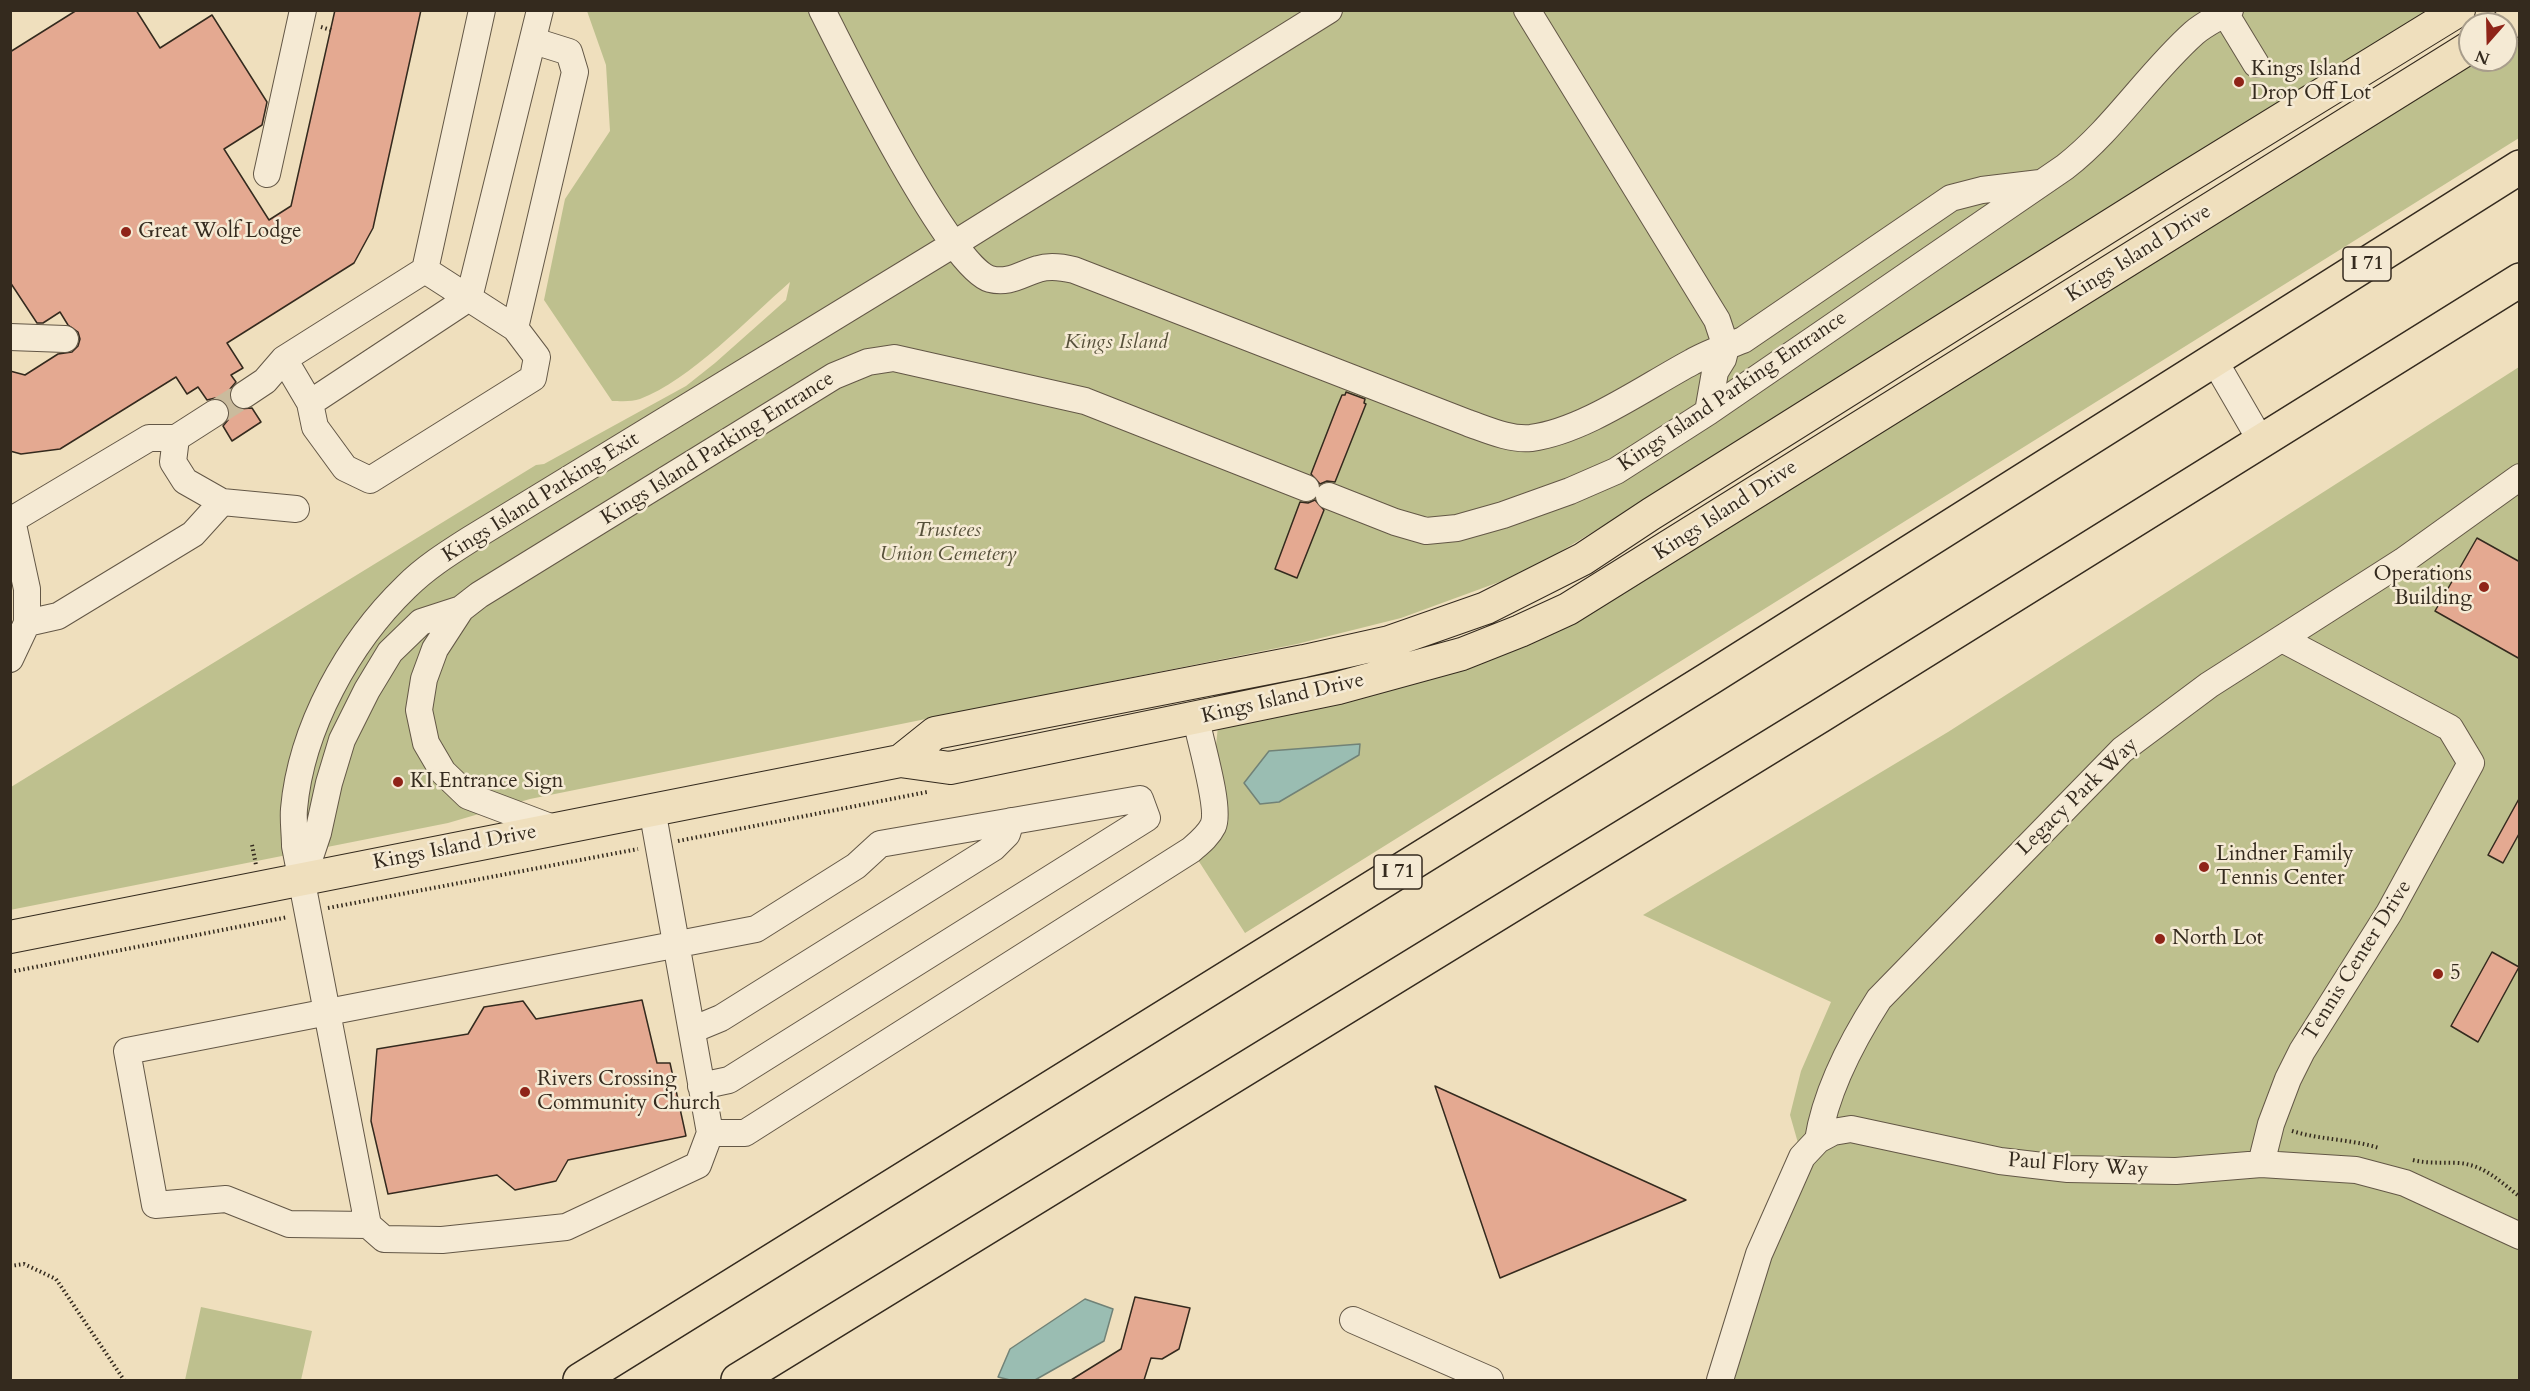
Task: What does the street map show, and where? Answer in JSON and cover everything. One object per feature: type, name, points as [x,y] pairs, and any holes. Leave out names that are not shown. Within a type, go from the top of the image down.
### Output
[{"type":"highway","name":"I 71","points":[[580,1380],[1680,697],[2520,167]]},
{"type":"highway","points":[[738,1380],[1810,722],[2520,280]]},
{"type":"main road","name":"Kings Island Drive","points":[[900,761],[934,733],[1304,661],[1389,642],[1486,608],[1583,559],[2173,186],[2459,10]]},
{"type":"main road","name":"Kings Island Drive","points":[[10,937],[900,761],[950,768],[1196,719],[1338,688],[1424,665],[1511,635],[1568,609],[2458,54]]},
{"type":"lane","points":[[267,174],[303,10]]},
{"type":"lane","points":[[244,395],[265,381],[284,360],[425,270],[482,10]]},
{"type":"lane","points":[[310,403],[469,298],[540,10]]},
{"type":"lane","points":[[822,10],[874,114],[954,244],[978,273],[989,279],[1012,280],[1049,266],[1074,270],[1468,423],[1513,437],[1529,438],[1544,435],[1586,419],[1692,362],[1752,335],[1951,198],[2040,183]]},
{"type":"lane","name":"Kings Island Parking Exit","points":[[368,1225],[303,878],[295,846],[294,809],[312,732],[327,695],[348,656],[406,586],[469,540],[954,244],[1329,10]]},
{"type":"lane","points":[[1527,10],[1717,320],[1726,346],[1723,359],[1715,372],[1708,412]]},
{"type":"lane","points":[[2227,12],[2256,64]]},
{"type":"lane","name":"Kings Island Parking Entrance","points":[[303,878],[318,833],[329,783],[342,740],[367,690],[390,652],[422,622],[461,609],[479,595],[834,376],[868,362],[894,358],[1085,401],[1395,522],[1426,531],[1457,528],[1503,515],[1570,491],[1616,471],[1708,412],[2083,152],[2159,67],[2196,31],[2227,12]]},
{"type":"lane","points":[[515,328],[575,72],[569,52],[534,41]]},
{"type":"lane","points":[[1962,236],[1974,193]]},
{"type":"lane","points":[[284,360],[310,403],[315,427],[345,468],[370,480],[532,378],[537,357],[515,328],[425,270]]},
{"type":"lane","points":[[10,337],[65,339]]},
{"type":"lane","points":[[2214,360],[2261,441]]},
{"type":"lane","points":[[10,659],[27,623],[27,589],[11,520],[149,438],[176,438],[215,413]]},
{"type":"lane","points":[[176,438],[173,462],[185,481],[222,502],[296,509]]},
{"type":"lane","name":"Legacy Park Way","points":[[1818,1140],[1821,1121],[1845,1059],[1861,1027],[1879,999],[2122,750],[2210,685],[2514,489]]},
{"type":"lane","points":[[27,623],[58,616],[193,534],[222,502]]},
{"type":"lane","points":[[461,609],[435,650],[424,679],[419,710],[426,743],[443,772],[468,796],[553,828]]},
{"type":"lane","name":"Tennis Center Drive","points":[[2261,1164],[2271,1124],[2288,1079],[2302,1051],[2389,913],[2470,763],[2450,728],[2282,639]]},
{"type":"lane","points":[[710,1133],[745,1133],[1105,906],[1198,843],[1215,823],[1214,801],[1196,719]]},
{"type":"lane","points":[[652,809],[676,944],[692,1030],[701,1086],[710,1133],[698,1165],[566,1227],[442,1240],[384,1239],[368,1225],[290,1224],[226,1199],[155,1205],[128,1051],[327,1011],[676,944],[756,929],[856,866],[880,844],[1140,799],[1147,818],[729,1080],[701,1086]]},
{"type":"lane","points":[[692,1030],[721,1018],[993,848],[1007,834],[1011,821]]},
{"type":"lane","name":"Paul Flory Way","points":[[1818,1140],[1833,1132],[1851,1129],[2000,1161],[2068,1169],[2176,1171],[2261,1164],[2356,1170],[2385,1176],[2451,1203],[2520,1236]]},
{"type":"lane","points":[[1720,1380],[1759,1254],[1802,1157],[1818,1140]]},
{"type":"lane","points":[[1353,1320],[1476,1378]]},
{"type":"path","points":[[341,905],[624,852]]},
{"type":"path","points":[[10,972],[269,921]]},
{"type":"path","points":[[2282,1127],[2309,1137],[2366,1144],[2379,1148]]},
{"type":"path","points":[[2412,1160],[2474,1166],[2496,1177],[2520,1197]]},
{"type":"path","points":[[10,1266],[24,1264],[56,1279],[124,1380]]},
{"type":"green space","name":"Kings Island","points":[[587,11],[2431,11],[1706,464],[1553,556],[1502,581],[1401,618],[1297,644],[530,799],[448,823],[10,910],[11,787],[536,465],[544,464],[686,386],[786,300],[790,282],[718,347],[678,378],[640,399],[612,401],[544,300],[565,199],[610,131],[606,65]]},
{"type":"green space","points":[[2518,32],[2519,138],[1245,933],[1198,860],[1217,844],[1223,831],[1215,755],[1218,726],[1361,697],[1442,676],[1528,641],[2458,69],[2458,72],[2518,72]]},
{"type":"green space","name":"Lindner Family Tennis Center","points":[[2519,367],[2519,1380],[1720,1380],[1802,1157],[1790,1115],[1801,1071],[1831,1002],[1643,915],[1948,732]]},
{"type":"green space","points":[[201,1307],[312,1331],[301,1380],[185,1380]]},
{"type":"water","points":[[1360,744],[1359,755],[1279,802],[1260,804],[1244,783],[1269,751]]},
{"type":"water","points":[[1085,1299],[1113,1309],[1104,1341],[1035,1380],[1010,1380],[998,1377],[1010,1349]]},
{"type":"building","name":"Great Wolf Lodge","points":[[77,10],[136,10],[160,48],[212,15],[267,102],[262,125],[224,149],[269,220],[291,206],[335,10],[421,10],[373,228],[354,263],[227,343],[243,368],[231,375],[236,382],[230,389],[231,403],[238,409],[252,408],[261,422],[232,441],[223,426],[230,413],[227,404],[215,398],[207,400],[198,387],[187,394],[176,377],[60,449],[21,454],[10,451],[10,371],[25,375],[58,354],[72,352],[78,346],[80,339],[78,332],[68,325],[60,312],[43,323],[37,323],[10,282],[10,52]]},
{"type":"building","points":[[1346,392],[1365,399],[1366,404],[1335,482],[1327,481],[1320,484],[1311,474],[1342,395]]},
{"type":"building","points":[[1315,500],[1324,510],[1297,578],[1275,569],[1300,502],[1308,503]]},
{"type":"building","name":"Operations Building","points":[[2477,538],[2520,562],[2520,659],[2435,611]]},
{"type":"building","points":[[2520,797],[2520,832],[2503,863],[2488,855]]},
{"type":"building","points":[[2492,952],[2519,967],[2478,1042],[2451,1026]]},
{"type":"building","name":"Rivers Crossing Community Church","points":[[642,1000],[657,1063],[670,1063],[686,1136],[568,1160],[556,1181],[515,1190],[497,1175],[388,1194],[371,1121],[377,1049],[468,1034],[484,1007],[523,1001],[536,1019]]},
{"type":"building","points":[[1435,1086],[1686,1200],[1500,1278]]},
{"type":"building","points":[[1135,1297],[1190,1308],[1179,1349],[1162,1359],[1151,1358],[1144,1380],[1071,1380],[1121,1349]]},
{"type":"tunnel","points":[[215,413],[244,395]]},
{"type":"place","name":"Kings Island Drop Off Lot","points":[[2239,82]]},
{"type":"place","name":"Great Wolf Lodge","points":[[126,232]]},
{"type":"place","name":"Operations Building","points":[[2484,587]]},
{"type":"place","name":"KI Entrance Sign","points":[[398,782]]},
{"type":"place","name":"Lindner Family Tennis Center","points":[[2204,867]]},
{"type":"place","name":"North Lot","points":[[2160,939]]},
{"type":"place","name":"5","points":[[2438,974]]},
{"type":"place","name":"Rivers Crossing Community Church","points":[[525,1092]]},
{"type":"park label","name":"Trustees Union Cemetery","points":[[948,543]]}]
